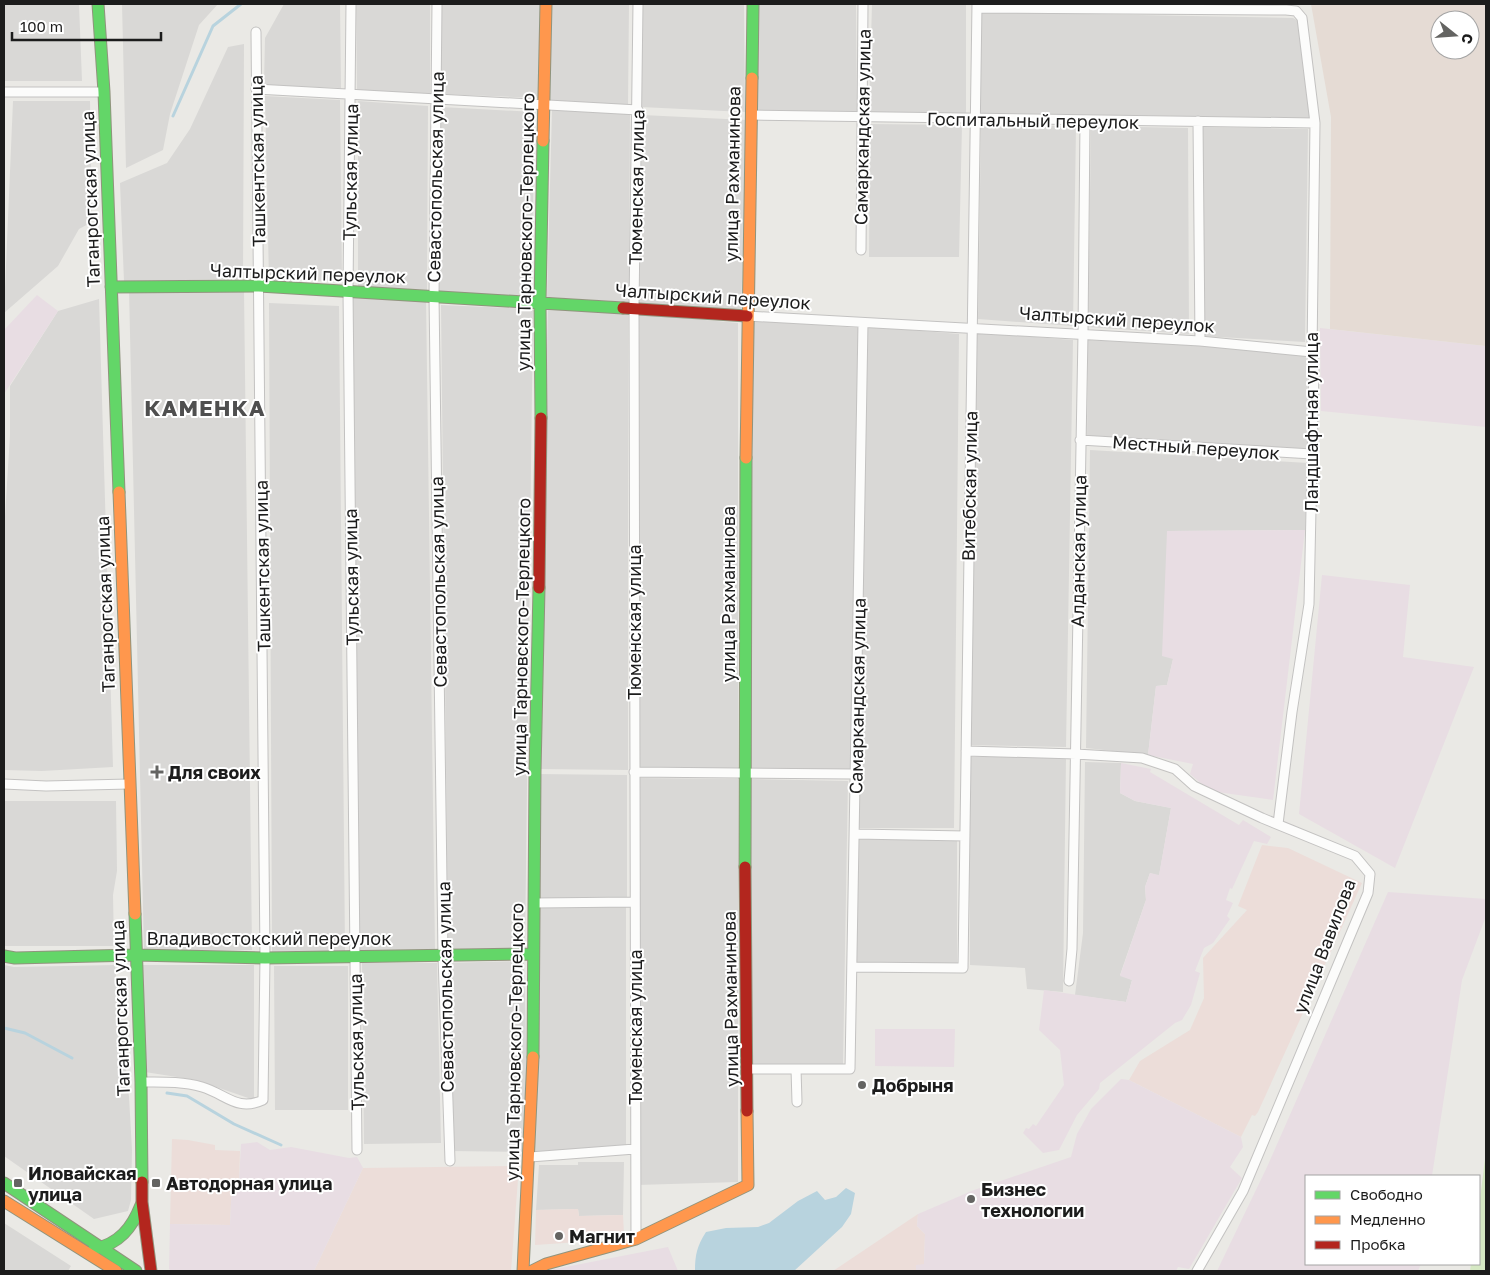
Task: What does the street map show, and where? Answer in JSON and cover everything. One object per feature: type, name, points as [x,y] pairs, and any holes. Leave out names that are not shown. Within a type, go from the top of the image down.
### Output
[{"type":"street","name":"Таганрогская улица","points":[[98,4],[104,92],[141,1082],[142,1202],[151,1271]]},
{"type":"street","name":"Тульская улица","points":[[351,4],[348,292],[357,1150]]},
{"type":"street","name":"Севастопольская улица","points":[[437,4],[434,296],[443,956],[450,1161]]},
{"type":"street","name":"улица Тарновского-Терлецкого","points":[[523,1271],[533,1074],[538,595],[542,478],[540,303],[546,4]]},
{"type":"street","name":"Тюменская улица","points":[[636,1239],[634,308],[638,4]]},
{"type":"street","name":"улица Рахманинова","points":[[636,1239],[748,1185],[749,1069],[744,774],[747,316],[753,4]]},
{"type":"street","name":"Самаркандская улица","points":[[861,250],[864,4]]},
{"type":"street","name":"Ландшафтная улица","points":[[977,6],[1286,10],[1296,11],[1302,18],[1315,123],[1312,352],[1314,368],[1310,604],[1292,712],[1278,824]]},
{"type":"street","name":"Витебская улица","points":[[852,967],[963,968],[977,6]]},
{"type":"street","name":"Ташкентская улица","points":[[141,1082],[172,1082],[201,1086],[220,1094],[235,1104],[251,1105],[263,1100],[265,958],[256,32]]},
{"type":"street","points":[[256,89],[638,110]]},
{"type":"street","points":[[4,92],[104,92]]},
{"type":"street","name":"Госпитальный переулок","points":[[751,115],[976,120],[1315,123]]},
{"type":"street","name":"Алданская улица","points":[[1069,981],[1072,949],[1076,754],[1083,334],[1084,121]]},
{"type":"street","points":[[1198,121],[1200,341]]},
{"type":"street","name":"Чалтырский переулок","points":[[111,286],[259,286],[863,323],[971,327],[1200,341],[1312,352]]},
{"type":"street","name":"Самаркандская улица","points":[[796,1069],[850,1069],[863,323]]},
{"type":"street","name":"Местный переулок","points":[[1080,440],[1312,454]]},
{"type":"street","name":"улица Вавилова","points":[[966,751],[1142,758],[1175,769],[1194,786],[1278,824],[1356,856],[1370,874],[1368,893],[1243,1191],[1197,1271]]},
{"type":"street","points":[[634,772],[856,774]]},
{"type":"street","points":[[4,784],[46,786],[129,784]]},
{"type":"street","points":[[855,834],[965,836]]},
{"type":"street","points":[[535,903],[634,902]]},
{"type":"street","name":"Владивостокский переулок","points":[[4,956],[33,958],[135,955],[265,958],[533,954]]},
{"type":"street","points":[[749,1069],[796,1069],[797,1102]]},
{"type":"street","points":[[530,1157],[635,1149]]},
{"type":"street","points":[[4,1184],[136,1271]]},
{"type":"street","points":[[4,1201],[116,1271]]},
{"type":"street","name":"Таганрогская улица","points":[[82,1250],[101,1248],[120,1239],[133,1226],[142,1202]]},
{"type":"street","points":[[532,1271],[546,1264],[636,1239]]},
{"type":"shaded area","points":[[4,4],[79,4],[82,81],[4,81]]},
{"type":"shaded area","points":[[122,4],[218,4],[199,25],[170,114],[163,150],[126,168]]},
{"type":"shaded area","points":[[284,4],[340,4],[341,88],[264,85],[265,38]]},
{"type":"shaded area","points":[[356,4],[430,4],[430,97],[357,91]]},
{"type":"shaded area","points":[[440,4],[541,4],[539,98],[440,94]]},
{"type":"shaded area","points":[[551,4],[629,4],[628,105],[550,101]]},
{"type":"shaded area","points":[[642,4],[744,4],[745,112],[641,107]]},
{"type":"shaded area","points":[[758,4],[856,4],[857,111],[756,111]]},
{"type":"shaded area","points":[[872,4],[966,4],[966,115],[869,113]]},
{"type":"shaded area","points":[[1311,4],[1486,4],[1486,346],[1330,329],[1331,117]]},
{"type":"shaded area","points":[[981,12],[1293,18],[1300,22],[1310,118],[980,113]]},
{"type":"shaded area","points":[[244,44],[243,279],[124,281],[120,183],[167,163],[190,129],[228,47]]},
{"type":"shaded area","points":[[265,96],[340,100],[342,281],[269,280]]},
{"type":"shaded area","points":[[13,101],[90,101],[92,222],[79,229],[58,266],[4,313]]},
{"type":"shaded area","points":[[358,101],[428,106],[427,290],[358,286]]},
{"type":"shaded area","points":[[441,107],[535,112],[531,297],[439,292]]},
{"type":"shaded area","points":[[552,110],[630,114],[629,302],[547,297]]},
{"type":"shaded area","points":[[642,115],[747,120],[741,313],[639,306]]},
{"type":"shaded area","points":[[870,124],[962,125],[959,257],[869,257]]},
{"type":"shaded area","points":[[981,125],[1076,126],[1073,326],[978,319]]},
{"type":"shaded area","points":[[1091,126],[1188,128],[1189,334],[1088,327]]},
{"type":"shaded area","points":[[1200,127],[1308,129],[1305,342],[1201,336]]},
{"type":"shaded area","points":[[129,289],[244,290],[252,950],[144,952]]},
{"type":"shaded area","points":[[37,295],[58,311],[4,394],[4,330]]},
{"type":"shaded area","points":[[352,295],[426,298],[435,950],[359,950]]},
{"type":"shaded area","points":[[99,299],[113,767],[42,771],[4,770],[4,533],[10,435],[10,386],[58,311]]},
{"type":"shaded area","points":[[269,303],[339,306],[345,951],[272,952]]},
{"type":"shaded area","points":[[441,305],[533,309],[525,948],[448,949]]},
{"type":"shaded area","points":[[548,305],[628,311],[628,770],[537,769]]},
{"type":"shaded area","points":[[638,314],[738,323],[738,770],[637,768]]},
{"type":"shaded area","points":[[751,320],[859,328],[852,769],[749,769]]},
{"type":"shaded area","points":[[863,326],[959,334],[954,828],[858,828]]},
{"type":"shaded area","points":[[1320,328],[1486,346],[1486,427],[1321,411]]},
{"type":"shaded area","points":[[972,332],[1073,340],[1066,747],[968,745]]},
{"type":"shaded area","points":[[1086,340],[1302,351],[1312,368],[1308,451],[1087,438],[1088,341]]},
{"type":"shaded area","points":[[1090,450],[1308,463],[1305,530],[1167,531],[1173,659],[1167,685],[1156,686],[1148,755],[1086,748]]},
{"type":"shaded area","points":[[1305,530],[1273,800],[1210,791],[1190,774],[1193,764],[1148,755],[1156,686],[1167,685],[1173,659],[1162,656],[1167,531]]},
{"type":"shaded area","points":[[1322,575],[1410,585],[1403,657],[1474,667],[1395,868],[1299,814]]},
{"type":"shaded area","points":[[969,757],[1066,757],[1063,992],[1027,989],[1025,968],[970,965]]},
{"type":"shaded area","points":[[1085,762],[1121,763],[1120,793],[1135,801],[1171,808],[1159,876],[1150,873],[1145,887],[1146,900],[1120,975],[1132,980],[1126,1002],[1075,995],[1083,933]]},
{"type":"shaded area","points":[[1121,763],[1151,769],[1150,772],[1239,825],[1243,820],[1271,837],[1267,844],[1254,841],[1232,889],[1230,888],[1226,900],[1233,903],[1227,916],[1230,919],[1213,943],[1204,948],[1195,971],[1200,973],[1191,1005],[1182,1020],[1175,1023],[1100,1083],[1099,1089],[1077,1115],[1059,1150],[1043,1153],[1023,1133],[1026,1128],[1029,1129],[1033,1124],[1036,1126],[1064,1085],[1060,1050],[1039,1030],[1044,990],[1126,1002],[1132,980],[1120,976],[1146,900],[1145,887],[1150,873],[1159,875],[1171,808],[1135,801],[1120,793]]},
{"type":"shaded area","points":[[537,774],[627,775],[627,900],[538,900]]},
{"type":"shaded area","points":[[637,778],[738,779],[738,1182],[637,1185]]},
{"type":"shaded area","points":[[750,779],[848,781],[843,1065],[749,1065]]},
{"type":"shaded area","points":[[4,801],[116,801],[117,871],[113,895],[114,946],[4,946]]},
{"type":"shaded area","points":[[855,837],[957,839],[957,964],[852,965]]},
{"type":"shaded area","points":[[1262,845],[1288,848],[1362,883],[1258,1112],[1255,1116],[1252,1115],[1241,1137],[1129,1080],[1140,1061],[1190,1030],[1204,998],[1203,958],[1247,910],[1238,906]]},
{"type":"shaded area","points":[[1388,892],[1486,899],[1486,916],[1462,980],[1432,1175],[1305,1175],[1305,1265],[1421,1265],[1418,1271],[1217,1271],[1267,1167]]},
{"type":"shaded area","points":[[626,905],[626,1147],[534,1153],[538,906]]},
{"type":"shaded area","points":[[524,961],[527,1078],[522,1152],[450,1151],[445,963]]},
{"type":"shaded area","points":[[362,963],[437,963],[441,1143],[364,1144]]},
{"type":"shaded area","points":[[4,965],[14,967],[115,965],[129,1097],[132,1150],[131,1200],[128,1211],[94,1219],[4,1156]]},
{"type":"shaded area","points":[[143,965],[254,965],[254,1100],[196,1080],[145,1072]]},
{"type":"shaded area","points":[[274,966],[348,966],[348,1110],[275,1110]]},
{"type":"shaded area","points":[[875,1029],[955,1029],[954,1067],[875,1066]]},
{"type":"shaded area","points":[[1121,1079],[1129,1080],[1241,1137],[1243,1147],[1230,1167],[1242,1178],[1189,1269],[1178,1267],[1176,1271],[916,1271],[916,1265],[924,1264],[925,1234],[917,1226],[918,1214],[974,1190],[1071,1157],[1077,1134],[1091,1109]]},
{"type":"shaded area","points":[[172,1139],[215,1145],[215,1150],[240,1151],[239,1182],[232,1182],[230,1225],[170,1224]]},
{"type":"shaded area","points":[[257,1142],[270,1150],[291,1147],[349,1158],[357,1157],[363,1168],[314,1271],[172,1271],[169,1269],[170,1224],[230,1225],[232,1182],[239,1182],[241,1144]]},
{"type":"shaded area","points":[[578,1162],[624,1162],[623,1215],[579,1216],[578,1209],[536,1210],[539,1165],[578,1165]]},
{"type":"shaded area","points":[[519,1166],[511,1271],[314,1271],[363,1168]]},
{"type":"shaded area","points":[[578,1209],[579,1216],[623,1215],[624,1234],[579,1233],[579,1242],[535,1245],[536,1210]]},
{"type":"shaded area","points":[[918,1214],[917,1226],[925,1234],[924,1265],[916,1265],[916,1271],[833,1271]]},
{"type":"shaded area","points":[[4,1223],[71,1266],[68,1271],[4,1271]]},
{"type":"shaded area","points":[[668,1247],[678,1271],[548,1271],[550,1270]]},
{"type":"green space","points":[[1486,1151],[1486,1271],[1470,1271],[1471,1265],[1480,1265],[1480,1199]]},
{"type":"water","points":[[846,1188],[855,1193],[851,1214],[842,1227],[794,1271],[695,1271],[697,1251],[706,1232],[726,1228],[758,1227],[769,1223],[798,1201],[817,1191],[825,1200],[836,1197]]},
{"type":"waterway","points":[[173,116],[213,26],[241,4]]},
{"type":"waterway","points":[[4,1028],[25,1033],[72,1058]]},
{"type":"waterway","points":[[167,1093],[187,1096],[234,1124],[281,1145]]},
{"type":"traffic: fast","points":[[98,4],[104,92],[119,492]]},
{"type":"traffic: fast","points":[[752,78],[753,4]]},
{"type":"traffic: fast","points":[[541,418],[540,303],[543,141]]},
{"type":"traffic: fast","points":[[111,287],[259,286],[623,308]]},
{"type":"traffic: fast","points":[[745,867],[746,458]]},
{"type":"traffic: fast","points":[[533,1057],[535,772],[539,588]]},
{"type":"traffic: fast","points":[[135,914],[141,1082],[142,1182]]},
{"type":"traffic: fast","points":[[4,956],[15,958],[135,955],[265,958],[533,954]]},
{"type":"traffic: fast","points":[[4,1183],[136,1271]]},
{"type":"traffic: fast","points":[[94,1249],[111,1243],[123,1234],[129,1228],[141,1205]]},
{"type":"traffic: slow","points":[[543,141],[546,4]]},
{"type":"traffic: slow","points":[[746,458],[752,78]]},
{"type":"traffic: slow","points":[[119,492],[135,914]]},
{"type":"traffic: slow","points":[[523,1271],[533,1057]]},
{"type":"traffic: slow","points":[[532,1271],[546,1264],[636,1239],[748,1185],[747,1111]]},
{"type":"traffic: slow","points":[[4,1201],[116,1271]]},
{"type":"traffic: jam","points":[[623,308],[747,316]]},
{"type":"traffic: jam","points":[[539,588],[541,418]]},
{"type":"traffic: jam","points":[[745,867],[747,1111]]},
{"type":"traffic: jam","points":[[142,1182],[142,1202],[151,1271]]},
{"type":"place","name":"Для своих","points":[[157,772]]},
{"type":"place","name":"Добрыня","points":[[862,1085]]},
{"type":"place","name":"Иловайская улица","points":[[18,1183]]},
{"type":"place","name":"Автодорная улица","points":[[156,1183]]},
{"type":"place","name":"Бизнес технологии","points":[[971,1199]]},
{"type":"place","name":"Магнит","points":[[559,1236]]},
{"type":"district","name":"КАМЕНКА","points":[[205,407]]}]
